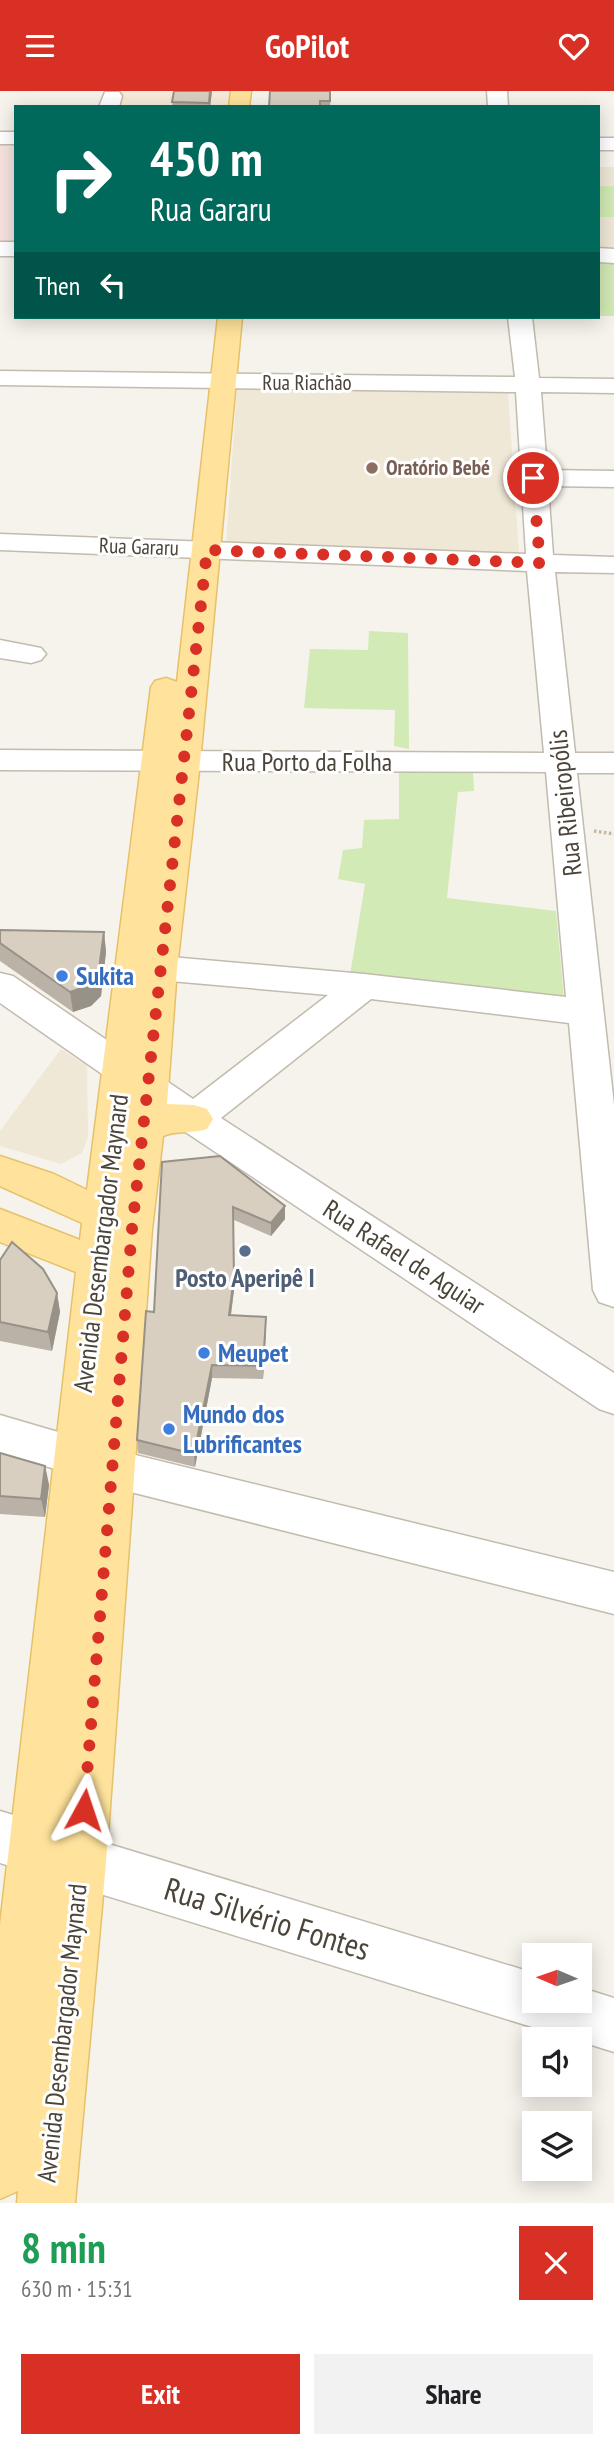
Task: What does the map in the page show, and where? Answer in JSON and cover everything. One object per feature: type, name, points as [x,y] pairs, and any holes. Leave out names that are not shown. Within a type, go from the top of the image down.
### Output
[{"type":"main road","name":"Avenida Desembargador Maynard","points":[[215,319],[216,381]]},
{"type":"main road","name":"Avenida Desembargador Maynard","points":[[118,1222],[144,1128],[136,1079],[170,761],[216,381],[230,319]]},
{"type":"main road","name":"Avenida Desembargador Maynard","points":[[0,2171],[38,1850],[94,1462],[118,1222],[113,1153],[136,1079],[159,968],[170,761]]},
{"type":"main road","points":[[144,1128],[167,1118],[194,1119]]},
{"type":"main road","points":[[40,1185],[80,1173],[113,1153]]},
{"type":"main road","points":[[0,1171],[40,1185],[118,1222]]},
{"type":"main road","points":[[0,1225],[114,1271]]},
{"type":"main road","name":"Avenida Desembargador Maynard","points":[[38,1850],[46,2203]]},
{"type":"street","name":"Rua Ribeiropólis","points":[[520,319],[528,384],[540,563],[614,1290]]},
{"type":"street","name":"Rua Riachão","points":[[0,378],[614,386]]},
{"type":"street","points":[[533,478],[614,479]]},
{"type":"street","name":"Rua Gararu","points":[[0,542],[614,565]]},
{"type":"street","points":[[0,649],[31,654]]},
{"type":"street","name":"Rua Porto da Folha","points":[[0,759],[614,763]]},
{"type":"street","points":[[159,968],[364,986],[586,1012]]},
{"type":"street","points":[[0,985],[136,1079]]},
{"type":"street","points":[[194,1119],[364,986]]},
{"type":"street","name":"Rua Rafael de Aguiar","points":[[136,1079],[614,1396]]},
{"type":"street","points":[[0,1434],[94,1462],[614,1593]]},
{"type":"street","name":"Rua Silvério Fontes","points":[[38,1850],[522,1996]]},
{"type":"street","name":"Rua Silvério Fontes","points":[[576,2013],[614,2025]]},
{"type":"shaded area","points":[[117,91],[230,91],[228,105],[122,105],[122,102],[115,101]]},
{"type":"shaded area","points":[[0,143],[14,143],[14,246],[0,246]]},
{"type":"shaded area","points":[[600,167],[614,167],[614,251],[600,250]]},
{"type":"shaded area","name":"Oratório Bebé","points":[[237,388],[508,393],[519,553],[226,543]]},
{"type":"shaded area","points":[[61,1049],[87,1066],[88,1137],[82,1153],[61,1164],[0,1146],[0,1131]]},
{"type":"green space","points":[[600,186],[614,186],[614,217],[600,217]]},
{"type":"green space","points":[[600,262],[614,263],[614,316],[600,316]]},
{"type":"green space","points":[[369,631],[408,633],[409,749],[394,746],[395,710],[304,708],[310,649],[368,650]]},
{"type":"green space","points":[[399,772],[473,773],[474,791],[458,792],[447,898],[556,911],[564,1000],[350,975],[365,884],[338,879],[343,850],[362,848],[364,820],[399,819]]},
{"type":"building","points":[[174,91],[210,91],[209,103],[172,102]]},
{"type":"building","points":[[270,91],[330,91],[330,101],[320,101],[320,105],[269,105]]},
{"type":"building","points":[[0,930],[104,932],[98,976],[88,986],[70,992],[0,943]]},
{"type":"building","points":[[220,1156],[285,1206],[271,1223],[233,1207],[234,1277],[229,1315],[266,1317],[263,1366],[212,1365],[194,1454],[137,1440],[146,1311],[154,1312],[162,1162]]},
{"type":"building","points":[[12,1242],[43,1269],[57,1293],[48,1332],[0,1322],[0,1260]]},
{"type":"building","points":[[0,1453],[45,1466],[41,1499],[0,1496]]},
{"type":"place","name":"Oratório Bebé","points":[[372,468]]},
{"type":"place","name":"Sukita","points":[[62,976]]},
{"type":"place","name":"Posto Aperipê I","points":[[245,1251]]},
{"type":"place","name":"Meupet","points":[[204,1353]]},
{"type":"place","name":"Mundo dos Lubrificantes","points":[[169,1429]]},
{"type":"route","points":[[84,1810],[132,1229],[150,1089],[159,968],[207,550],[540,563],[533,478]]}]
